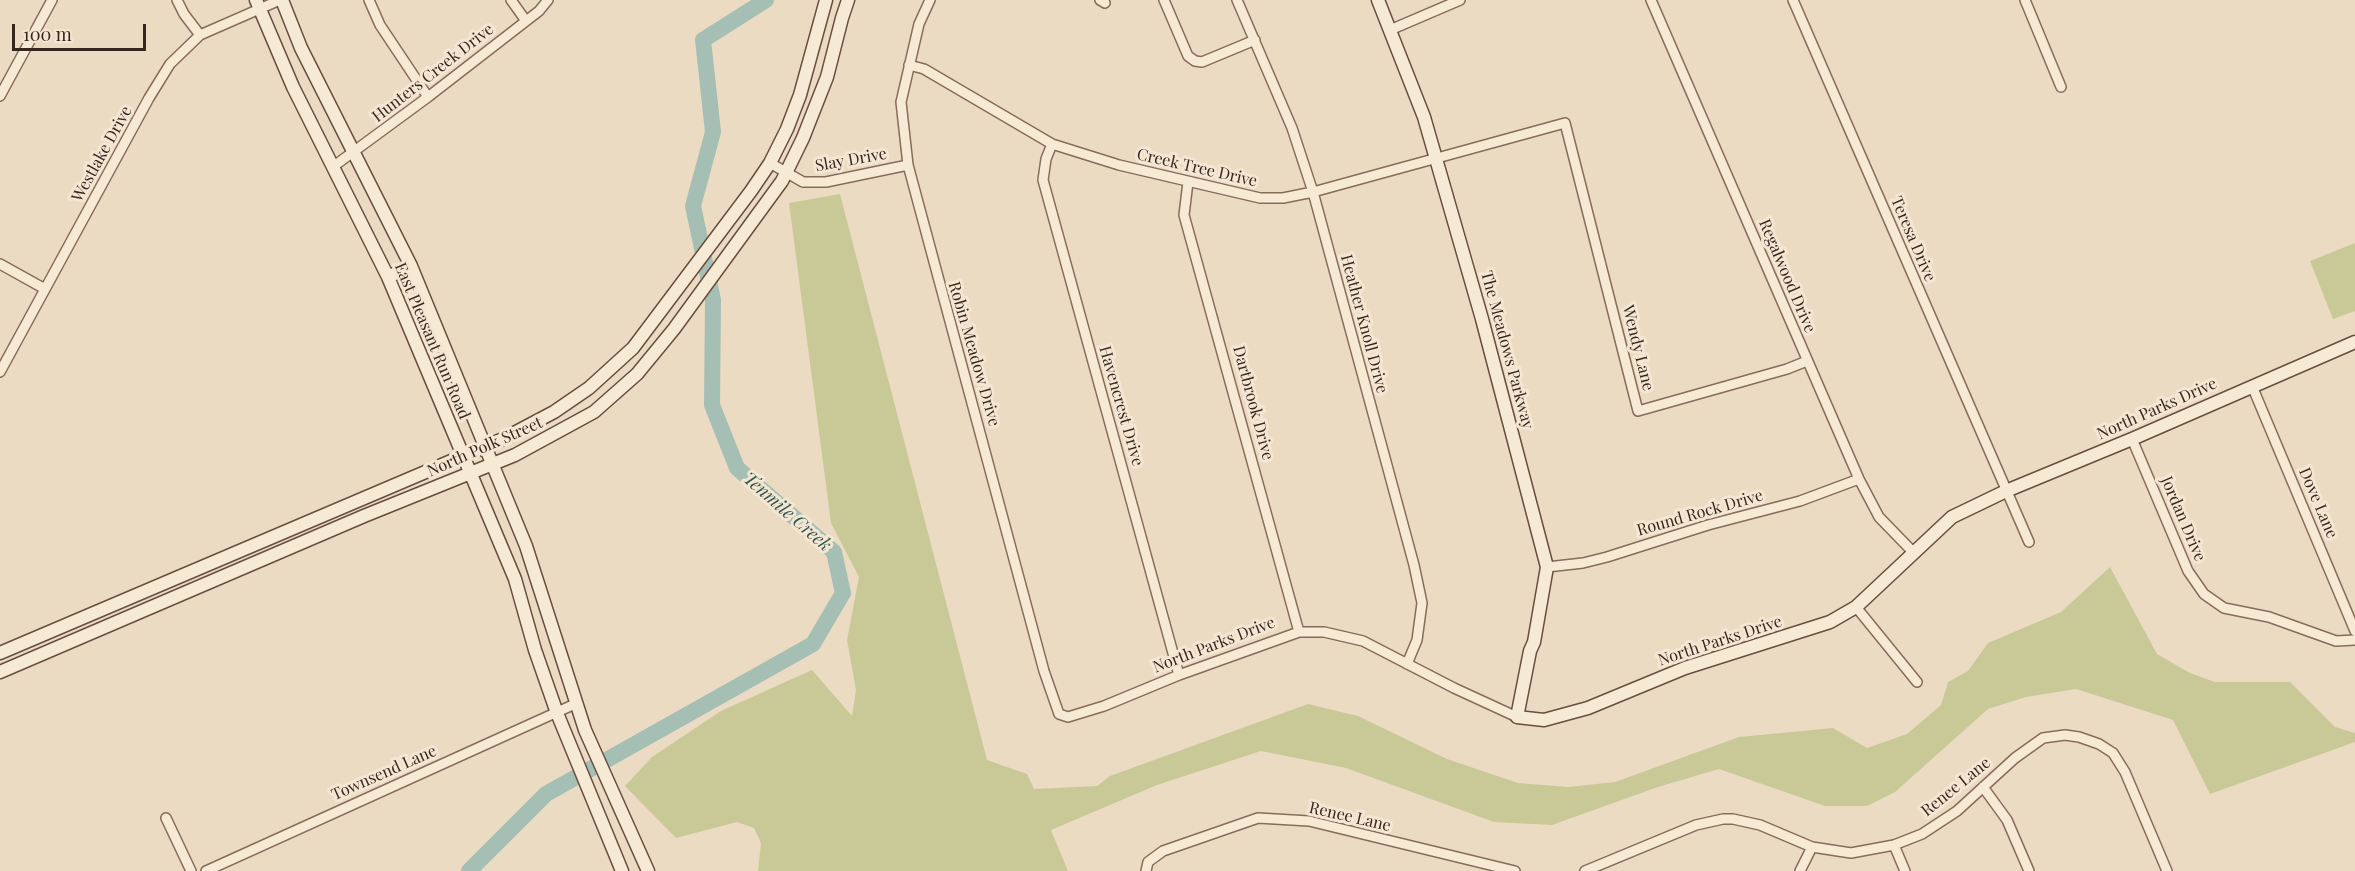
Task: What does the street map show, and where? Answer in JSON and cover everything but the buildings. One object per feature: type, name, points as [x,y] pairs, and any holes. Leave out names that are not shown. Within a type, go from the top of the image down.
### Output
[{"type":"main road","name":"East Pleasant Run Road","points":[[281,0],[301,48],[411,266],[534,570],[585,730],[648,871]]},
{"type":"main road","name":"North Polk Street","points":[[0,653],[522,431],[589,388],[633,348],[751,191],[770,162],[787,129],[800,95],[826,0]]},
{"type":"main road","name":"North Polk Street","points":[[0,672],[364,516],[493,464],[543,441],[594,412],[637,374],[674,329],[782,181],[803,138],[827,77],[848,0]]},
{"type":"main road","name":"The Meadows Parkway","points":[[1377,0],[1424,117],[1436,157],[1497,374],[1547,567],[1534,642],[1516,717]]},
{"type":"main road","name":"East Pleasant Run Road","points":[[258,4],[294,87],[388,277],[515,579],[538,659],[557,713],[622,871]]},
{"type":"main road","points":[[388,277],[411,266]]},
{"type":"main road","name":"North Parks Drive","points":[[1516,717],[1544,720],[1588,708],[1685,668],[1830,622],[1856,607],[1912,552],[1952,517],[2006,491],[2355,342]]},
{"type":"main road","points":[[357,501],[364,516]]},
{"type":"main road","points":[[515,579],[534,570]]},
{"type":"main road","points":[[178,577],[185,593]]},
{"type":"main road","points":[[95,612],[102,628]]},
{"type":"street","points":[[0,96],[52,0]]},
{"type":"street","points":[[177,0],[184,14],[201,35]]},
{"type":"street","name":"Westlake Drive","points":[[0,372],[149,98],[170,64],[201,35],[258,4],[281,0]]},
{"type":"street","points":[[369,0],[380,25],[428,97]]},
{"type":"street","points":[[511,0],[526,21]]},
{"type":"street","name":"Hunters Creek Drive","points":[[333,166],[428,97],[526,21],[548,0]]},
{"type":"street","name":"Robin Meadow Drive","points":[[930,0],[919,24],[901,102],[908,165],[1044,671],[1059,714]]},
{"type":"street","points":[[1164,0],[1188,56],[1195,61],[1202,62],[1255,40]]},
{"type":"street","name":"Heather Knoll Drive","points":[[1237,0],[1292,128],[1313,192],[1416,574],[1422,603],[1417,640],[1407,664]]},
{"type":"street","points":[[1390,30],[1460,0]]},
{"type":"street","name":"Regalwood Drive","points":[[1651,0],[1858,479],[1879,517],[1912,552]]},
{"type":"street","name":"Teresa Drive","points":[[1793,0],[2029,542]]},
{"type":"street","points":[[2025,0],[2061,87]]},
{"type":"street","name":"Creek Tree Drive","points":[[909,65],[924,69],[1052,144],[1095,158],[1260,198],[1283,198],[1313,192],[1565,123]]},
{"type":"street","name":"Wendy Lane","points":[[1565,123],[1638,411],[1807,362]]},
{"type":"street","name":"Havencrest Drive","points":[[1052,144],[1046,159],[1043,180],[1179,675]]},
{"type":"street","name":"Slay Drive","points":[[770,162],[803,182],[826,182],[908,165]]},
{"type":"street","name":"Dartbrook Drive","points":[[1188,182],[1184,215],[1195,246],[1299,632]]},
{"type":"street","points":[[0,264],[45,289]]},
{"type":"street","name":"Dove Lane","points":[[2252,386],[2355,631]]},
{"type":"street","name":"Jordan Drive","points":[[2132,439],[2188,571],[2204,594],[2224,608],[2269,617],[2336,641],[2355,640]]},
{"type":"street","name":"Round Rock Drive","points":[[1547,567],[1583,563],[1607,557],[1708,525],[1800,501],[1858,479]]},
{"type":"street","points":[[1856,607],[1917,682]]},
{"type":"street","name":"North Parks Drive","points":[[1059,714],[1068,717],[1104,706],[1179,675],[1299,632],[1324,632],[1363,641],[1516,717]]},
{"type":"street","name":"Townsend Lane","points":[[206,871],[575,704]]},
{"type":"street","name":"Renee Lane","points":[[1585,871],[1696,825],[1723,819],[1761,825],[1812,847],[1851,852],[1894,845],[1922,834],[1957,811],[2015,758],[2043,738],[2065,735],[2099,744],[2113,753],[2126,772],[2167,871]]},
{"type":"street","points":[[1983,787],[2007,820],[2029,871]]},
{"type":"street","points":[[166,818],[190,871]]},
{"type":"street","name":"Renee Lane","points":[[1147,866],[1163,851],[1258,818],[1309,821],[1483,867],[1515,871]]},
{"type":"street","points":[[1894,845],[1905,871]]},
{"type":"street","points":[[1800,871],[1812,847]]},
{"type":"green space","points":[[840,194],[987,760],[1027,774],[1034,789],[1097,786],[1110,776],[1308,704],[1358,716],[1447,759],[1518,783],[1568,787],[1615,782],[1739,737],[1833,728],[1867,748],[1907,734],[1941,705],[1948,682],[1968,671],[1988,643],[2061,612],[2110,567],[2157,654],[2190,673],[2215,682],[2290,682],[2335,727],[2355,733],[2355,742],[2210,794],[2173,720],[2076,689],[2026,697],[1988,709],[1895,792],[1867,806],[1825,806],[1719,769],[1658,787],[1552,825],[1494,822],[1346,768],[1261,751],[1157,785],[1051,830],[1068,871],[758,871],[761,843],[754,828],[737,822],[676,838],[625,786],[652,757],[721,711],[812,670],[852,716],[856,690],[847,640],[859,577],[831,523],[789,203]]},
{"type":"green space","points":[[2355,243],[2355,311],[2333,319],[2310,261]]},
{"type":"waterway","name":"Tenmile Creek","points":[[469,871],[546,794],[813,644],[843,593],[834,552],[737,468],[712,405],[713,300],[693,206],[713,132],[703,40],[766,0]]}]
